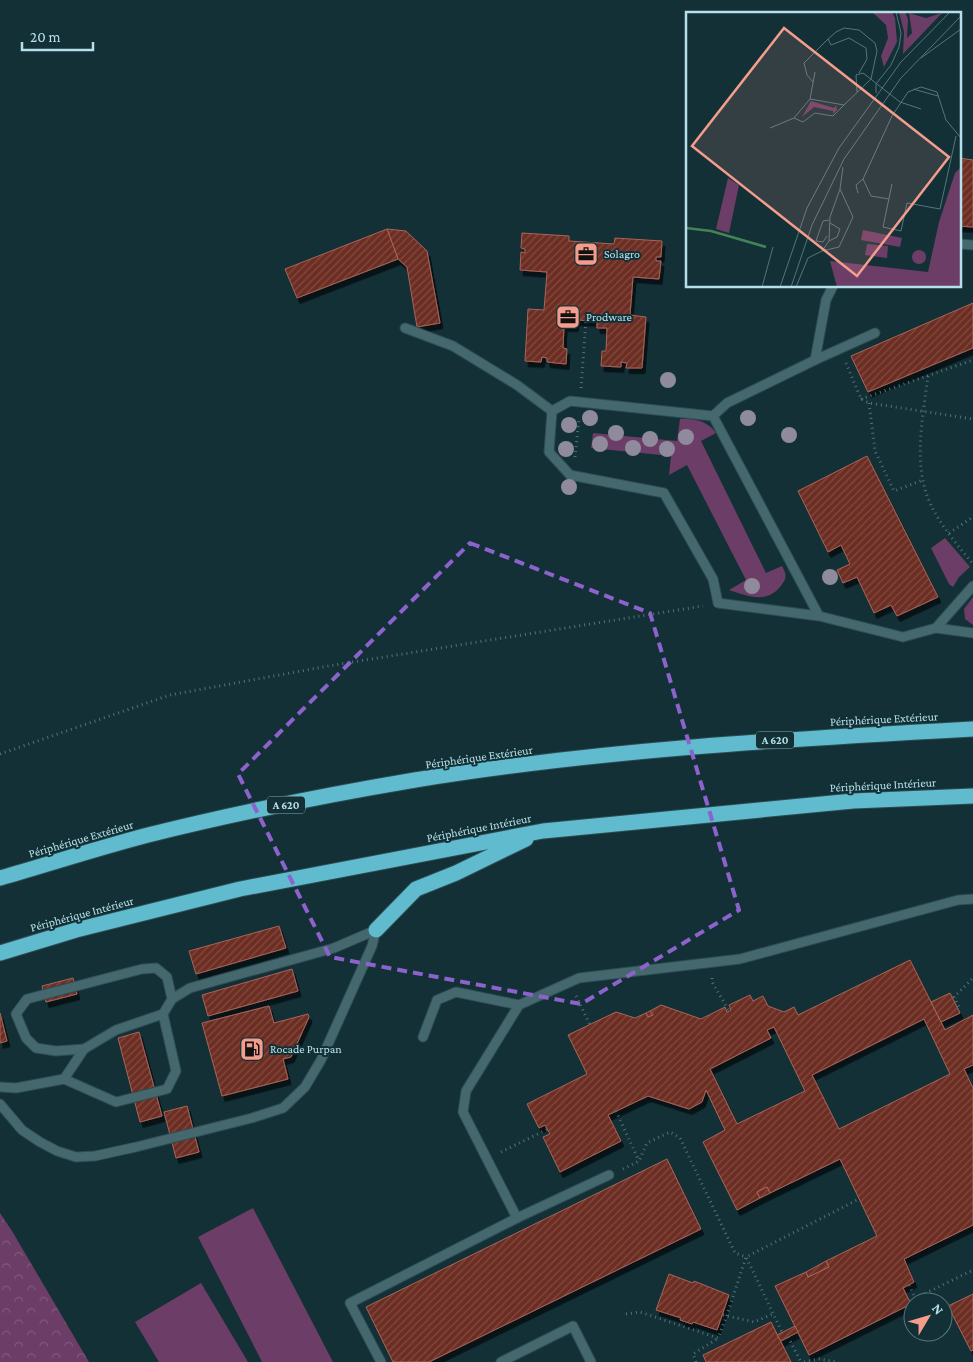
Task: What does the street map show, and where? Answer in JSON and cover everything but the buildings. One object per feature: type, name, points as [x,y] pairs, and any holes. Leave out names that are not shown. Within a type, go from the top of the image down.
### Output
[{"type":"highway","name":"Périphérique Extérieur","points":[[0,878],[148,836],[258,810],[416,780],[578,759],[782,739],[973,729]]},
{"type":"highway","name":"Périphérique Intérieur","points":[[0,953],[76,930],[240,889],[543,831],[844,802],[973,796]]},
{"type":"highway","points":[[376,930],[416,889],[456,874],[543,831]]},
{"type":"lane","points":[[960,244],[973,246]]},
{"type":"lane","points":[[815,360],[826,300],[832,288]]},
{"type":"lane","points":[[405,328],[453,346],[516,385],[552,411]]},
{"type":"lane","points":[[552,411],[570,401],[713,416],[727,403],[815,360],[875,334]]},
{"type":"lane","points":[[552,411],[549,452],[570,474],[664,493],[713,579],[718,603],[819,616],[903,637],[936,628],[973,633]]},
{"type":"lane","points":[[713,416],[819,616]]},
{"type":"lane","points":[[936,628],[973,586]]},
{"type":"lane","points":[[517,1218],[463,1112],[466,1091],[519,1005],[579,978],[740,959],[958,900],[973,899]]},
{"type":"lane","points":[[64,1079],[84,1049],[116,1030],[163,1014],[172,999],[190,988],[334,948],[376,930]]},
{"type":"lane","points":[[0,1104],[22,1130],[57,1151],[76,1157],[95,1156],[136,1147],[252,1118],[283,1108],[305,1087],[321,1060],[372,946],[376,930]]},
{"type":"lane","points":[[84,1049],[56,1051],[36,1048],[26,1038],[16,1014],[27,999],[142,969],[156,968],[167,977],[172,999]]},
{"type":"lane","points":[[423,1037],[437,1000],[456,992],[519,1005]]},
{"type":"lane","points":[[0,1088],[16,1088],[64,1079],[116,1102],[167,1089],[176,1071],[163,1014]]},
{"type":"lane","points":[[381,1362],[350,1302],[517,1218],[609,1176]]},
{"type":"lane","points":[[501,1362],[573,1326],[591,1362]]},
{"type":"path","points":[[840,349],[861,399],[869,403],[973,419]]},
{"type":"path","points":[[861,399],[973,360]]},
{"type":"path","points":[[928,376],[921,436],[923,480],[930,504],[973,564]]},
{"type":"path","points":[[869,403],[875,451],[894,491],[923,480]]},
{"type":"path","points":[[949,533],[973,517]]},
{"type":"path","points":[[0,754],[170,695],[334,665],[718,603]]},
{"type":"path","points":[[711,962],[712,982],[729,1011]]},
{"type":"path","points":[[958,1010],[960,1009],[954,997],[973,978]]},
{"type":"path","points":[[569,983],[590,1025]]},
{"type":"path","points":[[616,1111],[639,1161],[647,1143],[670,1132],[680,1138],[736,1252],[746,1257],[782,1332]]},
{"type":"path","points":[[487,1159],[548,1129]]},
{"type":"path","points":[[696,1362],[693,1354],[718,1338],[746,1257],[859,1199]]},
{"type":"path","points":[[931,1292],[973,1270]]},
{"type":"path","points":[[909,1285],[912,1292]]},
{"type":"path","points":[[626,1314],[640,1312],[718,1338]]},
{"type":"path","points":[[725,1315],[754,1322],[773,1314]]},
{"type":"path","points":[[788,1337],[803,1362],[819,1359],[836,1362]]},
{"type":"highlighted area","points":[[470,543],[650,613],[739,910],[581,1004],[330,957],[238,774]]},
{"type":"green space","points":[[680,419],[700,421],[716,433],[701,441],[766,573],[782,566],[785,572],[785,579],[775,592],[762,597],[756,597],[729,590],[746,580],[687,465],[669,475],[671,456],[591,448],[593,433],[677,441]]},
{"type":"green space","points":[[945,538],[970,567],[959,577],[953,587],[949,584],[931,548]]},
{"type":"green space","points":[[973,597],[973,625],[965,619],[964,609]]},
{"type":"green space","points":[[253,1208],[333,1362],[262,1362],[198,1237]]},
{"type":"green space","points":[[0,1213],[12,1231],[89,1362],[0,1362]]},
{"type":"green space","points":[[201,1283],[248,1362],[159,1362],[135,1322]]},
{"type":"place","name":"Solagro","points":[[586,254]]},
{"type":"place","name":"Prodware","points":[[568,317]]},
{"type":"place","name":"Rocade Purpan","points":[[252,1049]]}]
